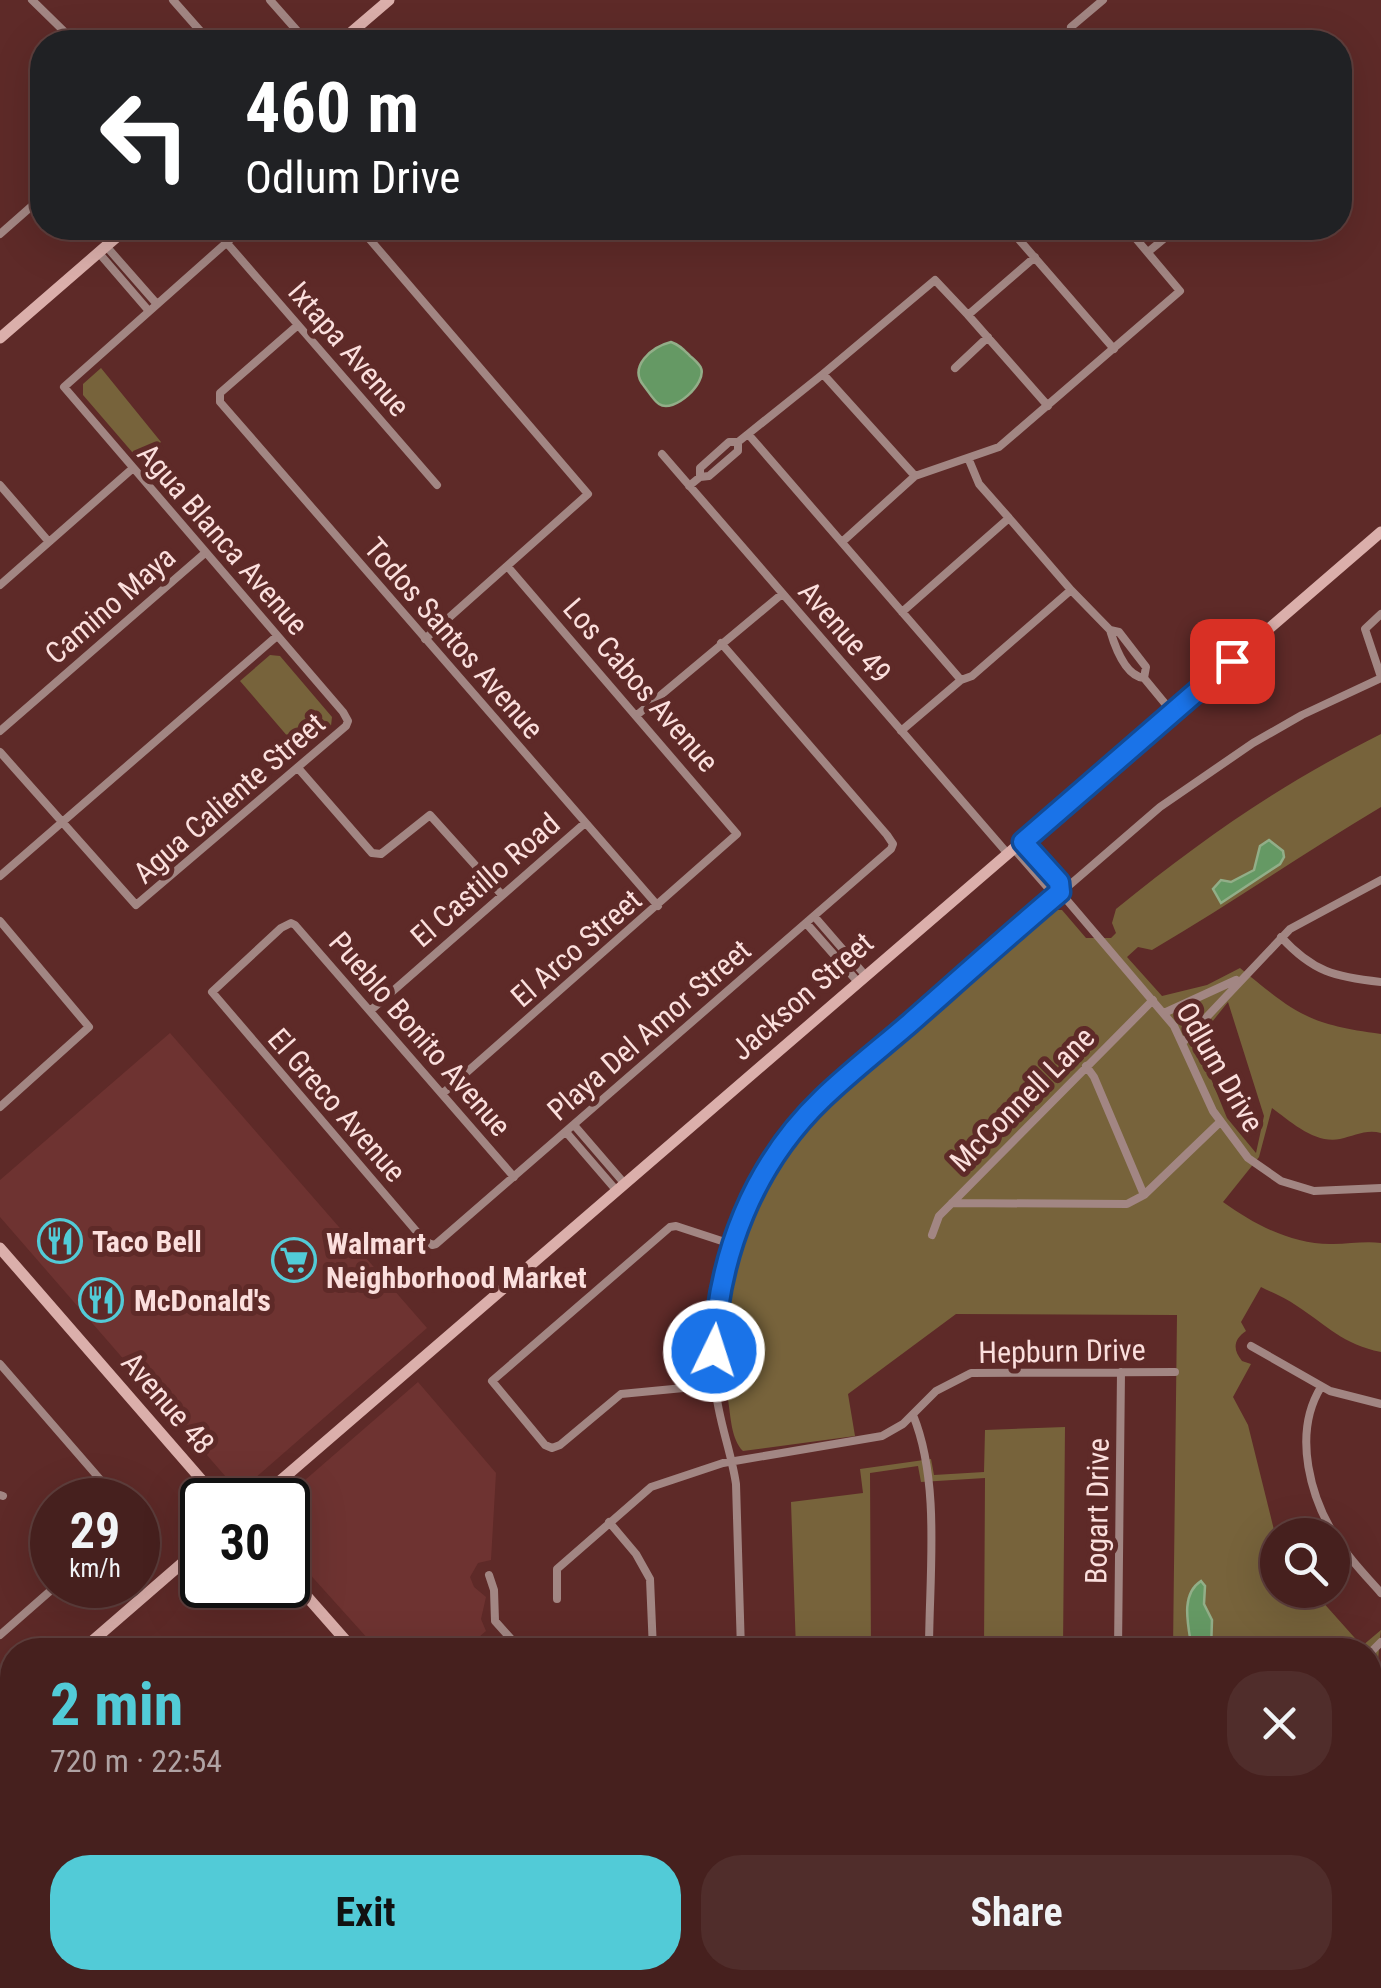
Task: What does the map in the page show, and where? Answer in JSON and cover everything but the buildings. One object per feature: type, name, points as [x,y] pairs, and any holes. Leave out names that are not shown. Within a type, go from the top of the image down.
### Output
[{"type":"main road","points":[[354,30],[389,0]]},
{"type":"main road","points":[[0,338],[113,240]]},
{"type":"main road","name":"Jackson Street","points":[[283,1478],[1381,532]]},
{"type":"main road","name":"Avenue 48","points":[[0,1248],[200,1478]]},
{"type":"main road","points":[[96,1638],[180,1565]]},
{"type":"main road","points":[[310,1600],[343,1638]]},
{"type":"street","points":[[32,0],[63,30]]},
{"type":"street","points":[[173,0],[199,30]]},
{"type":"street","points":[[270,0],[297,30]]},
{"type":"street","points":[[1071,28],[1103,0]]},
{"type":"street","points":[[0,234],[30,208]]},
{"type":"street","points":[[102,249],[152,306],[228,240]]},
{"type":"street","points":[[370,240],[588,494],[425,639]]},
{"type":"street","points":[[1020,240],[1114,348]]},
{"type":"street","points":[[842,542],[914,476],[999,447],[1180,291],[1138,240]]},
{"type":"street","points":[[1148,252],[1162,240]]},
{"type":"street","name":"Ixtapa Avenue","points":[[226,242],[437,485]]},
{"type":"street","points":[[968,315],[1035,257]]},
{"type":"street","points":[[700,476],[700,468],[729,442],[738,442],[935,280],[1048,406]]},
{"type":"street","name":"Agua Blanca Avenue","points":[[152,306],[64,387],[348,721]]},
{"type":"street","name":"Todos Santos Avenue","points":[[298,325],[218,398],[658,906]]},
{"type":"street","points":[[955,368],[988,337]]},
{"type":"street","points":[[823,374],[914,476]]},
{"type":"street","points":[[748,434],[961,680]]},
{"type":"street","points":[[688,486],[700,476],[709,476],[738,452],[738,442]]},
{"type":"street","points":[[716,453],[724,463]]},
{"type":"street","name":"Avenue 49","points":[[662,454],[994,838],[1015,848]]},
{"type":"street","points":[[969,460],[979,484],[1110,630],[1136,678],[1144,678]]},
{"type":"street","points":[[0,585],[132,470]]},
{"type":"street","points":[[0,485],[49,542]]},
{"type":"street","points":[[902,612],[1009,518]]},
{"type":"street","name":"Camino Maya","points":[[0,730],[205,553]]},
{"type":"street","name":"Los Cabos Avenue","points":[[508,567],[737,834]]},
{"type":"street","points":[[902,731],[1072,590]]},
{"type":"street","points":[[638,715],[782,594]]},
{"type":"street","points":[[740,1638],[733,1461],[722,1432],[715,1385],[718,1298],[731,1244],[766,1170],[814,1107],[1160,807],[1209,770],[1302,715],[1381,678],[1365,629],[1381,614]]},
{"type":"street","points":[[1110,630],[1118,632],[1136,651],[1146,667],[1144,678],[1172,712]]},
{"type":"street","points":[[0,876],[277,636]]},
{"type":"street","name":"Playa Del Amor Street","points":[[432,1246],[892,844],[720,643]]},
{"type":"street","points":[[1124,660],[1136,651]]},
{"type":"street","name":"Agua Caliente Street","points":[[62,823],[136,906],[348,721]]},
{"type":"street","points":[[0,752],[62,823]]},
{"type":"street","points":[[298,768],[372,854],[381,854],[430,816],[502,895]]},
{"type":"street","name":"El Castillo Road","points":[[370,1010],[586,823]]},
{"type":"street","name":"El Arco Street","points":[[442,1094],[737,834]]},
{"type":"street","name":"Odlum Drive","points":[[1015,848],[1050,890],[1060,892]]},
{"type":"street","name":"Odlum Drive","points":[[1015,848],[1046,868],[1059,882],[1060,892],[1164,1013],[1184,1041],[1220,1122],[1248,1158],[1281,1181],[1314,1192],[1381,1188]]},
{"type":"street","points":[[1038,876],[1046,868]]},
{"type":"street","points":[[1184,1041],[1281,937],[1300,922],[1381,880]]},
{"type":"street","points":[[810,919],[861,978]]},
{"type":"street","points":[[0,921],[89,1027],[0,1107]]},
{"type":"street","name":"Pueblo Bonito Avenue","points":[[212,992],[291,923],[514,1177]]},
{"type":"street","points":[[1281,937],[1309,964],[1325,972],[1381,982]]},
{"type":"street","points":[[1164,1013],[1240,978]]},
{"type":"street","name":"El Greco Avenue","points":[[212,992],[432,1246]]},
{"type":"street","name":"McConnell Lane","points":[[932,1235],[933,1226],[952,1203],[1153,1000]]},
{"type":"street","points":[[1086,1066],[1144,1195]]},
{"type":"street","points":[[952,1203],[1127,1204],[1144,1195],[1220,1122]]},
{"type":"street","points":[[570,1128],[620,1186]]},
{"type":"street","points":[[715,1385],[621,1394],[552,1448],[545,1445],[492,1381],[670,1227],[731,1244]]},
{"type":"street","points":[[1251,1346],[1335,1393],[1381,1404]]},
{"type":"street","points":[[0,1364],[99,1478]]},
{"type":"street","name":"Bogart Drive","points":[[1118,1638],[1121,1372]]},
{"type":"street","name":"Hepburn Drive","points":[[557,1599],[557,1569],[651,1488],[733,1461],[870,1440],[893,1431],[936,1391],[972,1373],[1176,1372]]},
{"type":"street","points":[[1322,1386],[1312,1401],[1305,1435],[1318,1499],[1338,1542],[1381,1593]]},
{"type":"street","points":[[913,1415],[921,1439],[929,1496],[929,1638]]},
{"type":"street","points":[[609,1522],[636,1554],[650,1579],[652,1638]]},
{"type":"street","points":[[489,1575],[494,1590],[494,1620],[510,1638]]},
{"type":"street","points":[[0,1635],[31,1608]]},
{"type":"shaded area","points":[[671,342],[696,362],[702,374],[688,395],[665,406],[653,398],[639,372],[649,353]]},
{"type":"shaded area","points":[[101,368],[161,442],[139,460],[83,395],[83,384]]},
{"type":"shaded area","points":[[270,655],[280,656],[332,717],[331,726],[301,752],[240,681]]},
{"type":"shaded area","points":[[1381,734],[1381,807],[1152,950],[1138,947],[1127,957],[1162,996],[1207,985],[1240,968],[1304,1014],[1336,1026],[1381,1034],[1381,1133],[1322,1138],[1304,1131],[1272,1108],[1259,1157],[1223,1202],[1261,1226],[1303,1241],[1381,1243],[1381,1352],[1345,1339],[1293,1303],[1261,1287],[1241,1322],[1246,1331],[1236,1348],[1242,1361],[1251,1364],[1233,1397],[1248,1425],[1271,1518],[1260,1518],[1260,1608],[1328,1608],[1355,1638],[1173,1638],[1177,1315],[956,1314],[848,1394],[855,1436],[743,1451],[732,1427],[728,1400],[725,1316],[733,1276],[762,1198],[808,1129],[836,1098],[1053,910],[1062,910],[1086,938],[1111,938],[1116,933],[1112,923],[1116,909],[1243,814]],"holes":[[[1228,1002],[1264,1116],[1256,1153],[1227,1118],[1196,1042]]]},
{"type":"shaded area","points":[[1269,840],[1283,851],[1280,864],[1221,903],[1213,889],[1221,880],[1231,882],[1254,870],[1260,846]]},
{"type":"shaded area","points":[[170,1033],[427,1328],[255,1478],[227,1478],[0,1217],[0,1180]]},
{"type":"shaded area","points":[[418,1382],[496,1473],[491,1560],[478,1563],[470,1577],[474,1587],[486,1597],[481,1619],[486,1631],[478,1638],[367,1638],[310,1574],[307,1478]]},
{"type":"shaded area","points":[[1065,1427],[1063,1638],[984,1638],[985,1478],[921,1482],[918,1466],[870,1473],[871,1638],[796,1638],[791,1502],[863,1493],[860,1469],[931,1459],[934,1475],[984,1472],[985,1430]]},
{"type":"shaded area","points":[[1201,1581],[1205,1586],[1204,1604],[1212,1620],[1211,1638],[1190,1638],[1187,1612],[1194,1587]]},
{"type":"place","name":"Taco Bell","points":[[60,1241]]},
{"type":"place","name":"Walmart Neighborhood Market","points":[[294,1260]]},
{"type":"place","name":"McDonald's","points":[[101,1300]]},
{"type":"route","points":[[714,1351],[718,1298],[731,1244],[747,1204],[784,1142],[824,1097],[1060,892],[1059,882],[1023,842],[1232,661]]}]
